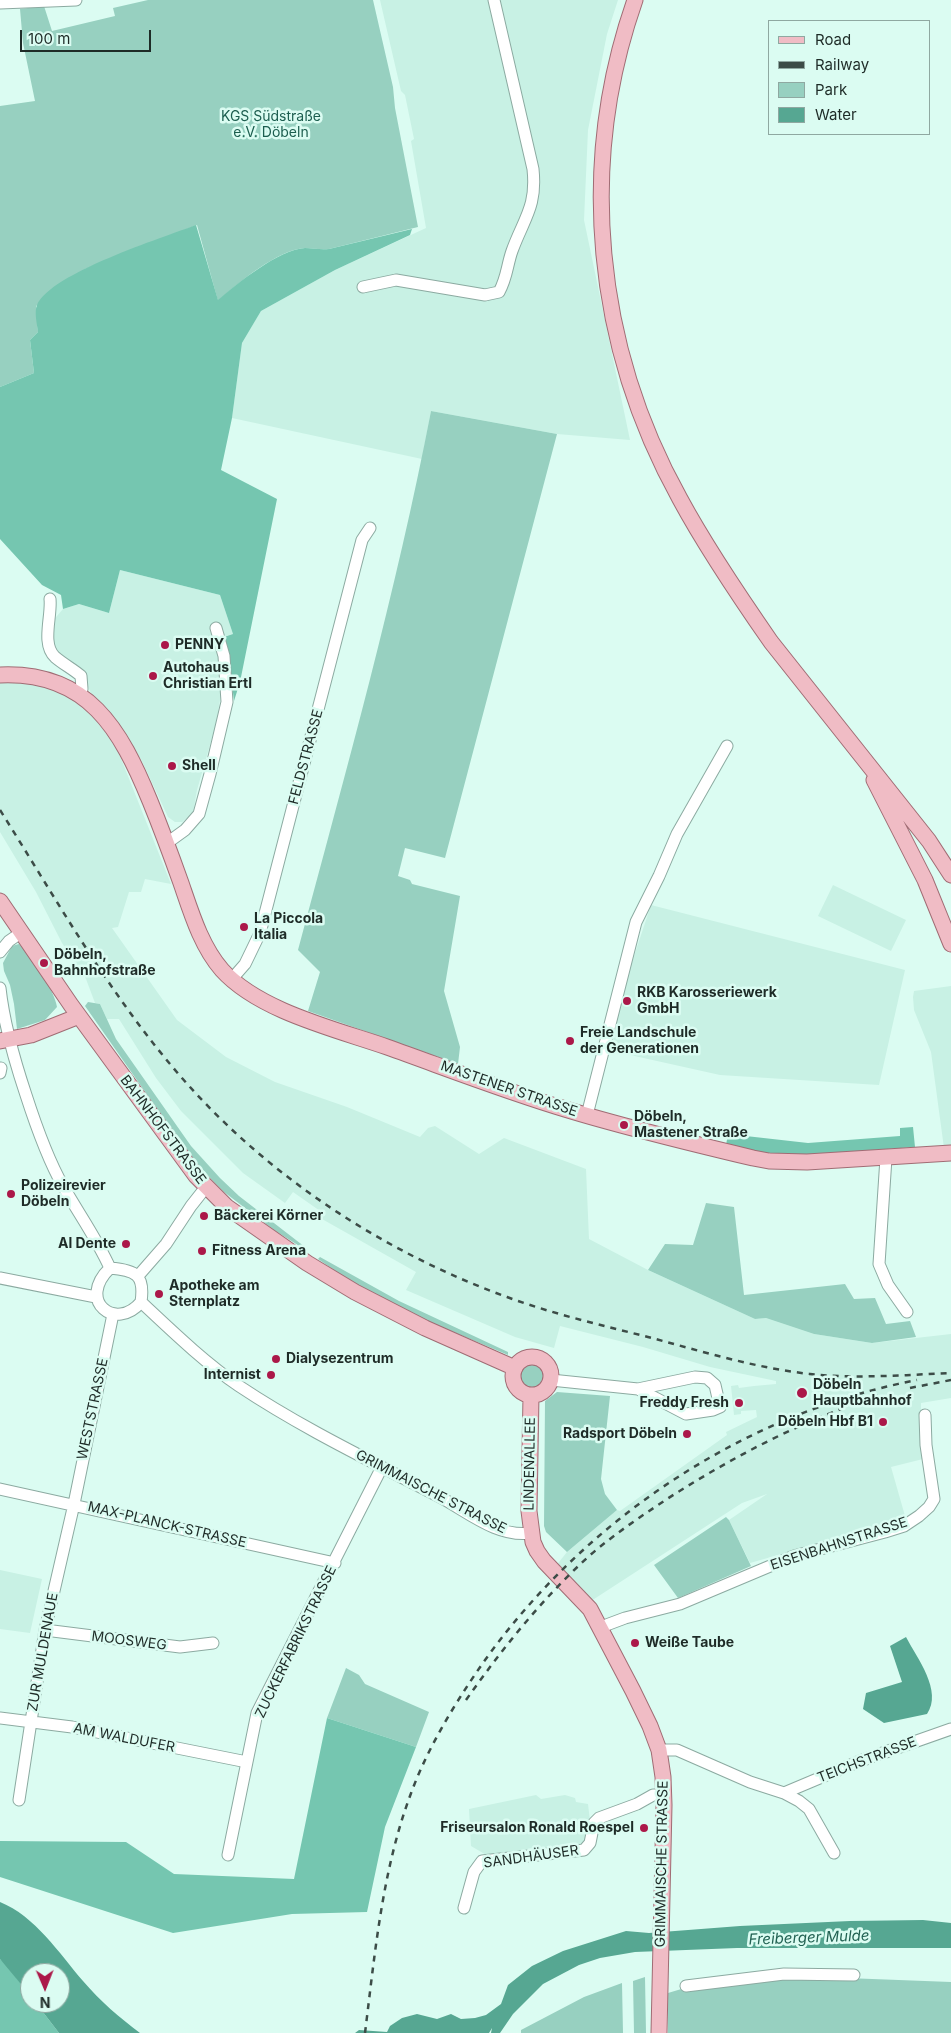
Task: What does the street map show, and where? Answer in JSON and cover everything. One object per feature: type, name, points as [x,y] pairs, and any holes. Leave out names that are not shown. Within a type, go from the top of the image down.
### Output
[{"type":"main road","points":[[635,0],[626,28],[608,106],[602,157],[600,197],[605,276],[612,318],[626,372],[640,414],[679,498],[701,536],[772,642],[949,869]]},
{"type":"main road","name":"MASTENER STRASSE","points":[[0,675],[38,677],[66,687],[100,711],[121,739],[143,784],[204,942],[219,967],[231,980],[256,998],[302,1017],[521,1094],[587,1115],[721,1151],[769,1161],[807,1162],[951,1153]]},
{"type":"main road","points":[[866,763],[925,880],[951,944]]},
{"type":"main road","name":"BAHNHOFSTRASSE","points":[[0,900],[79,1016],[191,1170],[206,1187],[246,1222],[355,1292],[425,1328],[515,1368]]},
{"type":"main road","points":[[4,1041],[31,1035],[79,1016]]},
{"type":"main road","points":[[526,1358],[538,1358],[548,1366],[551,1380],[546,1389],[531,1394],[524,1392],[515,1384],[513,1378],[515,1368],[519,1362],[526,1358]]},
{"type":"main road","name":"LINDENALLEE","points":[[531,1394],[529,1507],[531,1533]]},
{"type":"main road","name":"GRIMMAISCHE STRASSE","points":[[531,1533],[537,1551],[544,1561],[582,1600],[601,1627],[650,1726],[659,1750],[664,1795],[659,2033]]},
{"type":"street","points":[[0,3],[76,0]]},
{"type":"street","points":[[363,287],[396,280],[485,295],[499,292],[506,280],[512,252],[529,214],[534,192],[534,181],[533,169],[494,0]]},
{"type":"street","name":"FELDSTRASSE","points":[[231,980],[245,964],[260,933],[362,540],[370,528]]},
{"type":"street","points":[[50,599],[51,612],[46,642],[53,655],[81,676],[82,689],[80,696]]},
{"type":"street","points":[[167,843],[185,830],[199,814],[227,702],[224,656],[216,628]]},
{"type":"street","points":[[587,1115],[636,922],[677,834],[727,746]]},
{"type":"street","points":[[0,952],[9,941],[22,932]]},
{"type":"street","points":[[0,988],[4,1019],[4,1041],[37,1127],[62,1185],[98,1242],[110,1268]]},
{"type":"street","points":[[886,1158],[878,1264],[888,1285],[907,1312]]},
{"type":"street","points":[[138,1276],[166,1244],[206,1187]]},
{"type":"street","points":[[110,1268],[127,1270],[138,1276],[143,1288],[141,1302],[126,1314],[113,1314],[103,1309],[96,1298],[97,1286],[103,1275],[110,1268]]},
{"type":"street","points":[[0,1278],[96,1298]]},
{"type":"street","name":"GRIMMAISCHE STRASSE","points":[[141,1302],[175,1334],[237,1385],[308,1429],[504,1532],[531,1533]]},
{"type":"street","name":"WESTSTRASSE","points":[[74,1504],[113,1314]]},
{"type":"street","points":[[551,1380],[644,1388],[695,1377],[707,1378],[716,1386],[720,1407],[713,1410],[686,1414],[644,1388]]},
{"type":"street","name":"EISENBAHNSTRASSE","points":[[601,1627],[624,1618],[680,1604],[794,1556],[904,1526],[929,1507],[934,1498],[926,1444],[925,1415]]},
{"type":"street","name":"ZUCKERFABRIKSTRASSE","points":[[228,1856],[258,1713],[382,1467]]},
{"type":"street","name":"MAX-PLANCK-STRASSE","points":[[0,1489],[335,1563]]},
{"type":"street","name":"ZUR MULDENAUE","points":[[19,1800],[45,1630],[74,1504]]},
{"type":"street","name":"MOOSWEG","points":[[45,1630],[180,1647],[213,1643]]},
{"type":"street","name":"AM WALDUFER","points":[[0,1718],[72,1727],[247,1762]]},
{"type":"street","name":"TEICHSTRASSE","points":[[784,1793],[860,1761],[951,1729]]},
{"type":"street","points":[[659,1750],[677,1750],[750,1782],[784,1793],[800,1801],[809,1809],[834,1854]]},
{"type":"street","name":"SANDHÄUSER","points":[[464,1908],[474,1872],[482,1861],[584,1850],[590,1843],[594,1823],[599,1818],[637,1804],[653,1795],[664,1795]]},
{"type":"street","points":[[686,1986],[784,1974],[854,1975]]},
{"type":"shaded area","points":[[380,0],[618,0],[607,34],[588,130],[584,220],[630,440],[557,434],[431,411],[422,459],[232,418],[242,343],[261,311],[335,270],[426,228],[411,141],[414,139],[405,95],[401,91]]},
{"type":"shaded area","points":[[196,225],[218,300],[259,268],[294,250],[305,248],[329,249],[412,229],[410,235],[335,270],[261,311],[242,343],[232,418],[221,470],[277,499],[240,682],[234,701],[229,658],[224,637],[233,634],[220,595],[120,570],[109,613],[79,604],[63,609],[61,595],[42,585],[0,539],[0,387],[34,373],[30,340],[38,332],[37,305],[46,293],[84,269]]},
{"type":"shaded area","points":[[120,570],[220,595],[233,634],[217,639],[221,685],[216,724],[197,790],[193,813],[182,822],[175,822],[168,817],[141,759],[108,709],[92,695],[83,677],[55,653],[51,623],[63,609],[79,604],[109,613]]},
{"type":"shaded area","points":[[0,681],[37,684],[67,695],[94,718],[116,746],[171,884],[145,879],[141,892],[129,892],[118,927],[112,928],[177,1020],[226,1057],[275,1082],[347,1107],[420,1137],[428,1128],[435,1126],[479,1154],[504,1138],[586,1169],[589,1239],[648,1270],[755,1319],[766,1318],[814,1334],[872,1343],[951,1334],[951,1398],[921,1403],[923,1459],[891,1467],[905,1516],[859,1532],[750,1563],[729,1520],[767,1494],[742,1503],[591,1601],[555,1567],[567,1552],[617,1510],[620,1511],[727,1435],[726,1432],[757,1417],[756,1410],[741,1411],[741,1414],[734,1415],[731,1386],[738,1385],[739,1388],[776,1384],[776,1381],[710,1367],[643,1347],[560,1326],[554,1348],[515,1337],[406,1290],[416,1272],[322,1219],[323,1213],[293,1192],[285,1203],[243,1173],[181,1111],[156,1078],[119,1019],[107,1019],[100,1004],[95,1003],[86,979],[62,943],[36,892],[0,832]]},
{"type":"shaded area","points":[[833,885],[906,920],[891,951],[818,916]]},
{"type":"shaded area","points":[[651,905],[905,970],[879,1085],[720,1075],[603,1049]]},
{"type":"shaded area","points":[[951,986],[951,1146],[944,1148],[931,1052],[914,1010],[913,997],[914,991]]},
{"type":"shaded area","points":[[913,1127],[915,1147],[805,1155],[765,1153],[726,1145],[728,1134],[808,1143],[900,1136],[900,1128]]},
{"type":"shaded area","points":[[0,1570],[42,1579],[30,1633],[0,1629]]},
{"type":"shaded area","points":[[327,1718],[416,1747],[385,1827],[367,1912],[292,1914],[173,1933],[0,1877],[0,1841],[126,1842],[174,1874],[294,1879]]},
{"type":"shaded area","points":[[536,1795],[541,1799],[565,1795],[575,1798],[576,1802],[588,1804],[590,1821],[587,1838],[583,1846],[488,1856],[471,1846],[469,1809]]},
{"type":"shaded area","points":[[0,1959],[20,1982],[20,2013],[44,2013],[59,2033],[0,2033]]},
{"type":"green space","name":"KGS Südstraße e.V. Döbeln","points":[[148,0],[373,0],[393,87],[395,108],[418,227],[329,249],[305,248],[294,250],[258,268],[218,301],[197,225],[85,269],[36,306],[38,332],[30,340],[34,373],[0,387],[0,106],[35,101],[23,43],[20,9],[44,6],[52,31],[115,16],[113,8]]},
{"type":"green space","points":[[431,411],[557,434],[445,858],[405,848],[398,876],[410,880],[412,884],[460,896],[444,991],[460,1047],[458,1064],[308,1011],[320,972],[298,950],[386,614]]},
{"type":"green space","points":[[19,944],[42,974],[52,992],[57,1007],[45,1020],[17,1029],[10,985],[3,963],[12,946]]},
{"type":"green space","points":[[88,1002],[100,1004],[116,1039],[191,1146],[239,1196],[305,1247],[304,1249],[274,1230],[224,1192],[188,1153],[85,1006]]},
{"type":"green space","points":[[706,1203],[734,1207],[744,1295],[845,1284],[854,1299],[875,1298],[886,1324],[910,1321],[916,1337],[872,1343],[814,1334],[766,1318],[755,1319],[648,1270],[665,1244],[693,1245]]},
{"type":"green space","points":[[320,1257],[399,1301],[508,1352],[508,1355],[411,1314],[353,1283],[318,1259]]},
{"type":"green space","points":[[532,1363],[541,1366],[544,1375],[541,1384],[532,1387],[523,1384],[520,1375],[523,1366]]},
{"type":"green space","points":[[557,1392],[610,1396],[601,1479],[605,1494],[617,1510],[567,1552],[546,1532],[544,1526],[545,1401]]},
{"type":"green space","points":[[726,1517],[751,1566],[678,1598],[654,1565]]},
{"type":"green space","points":[[346,1668],[359,1675],[365,1684],[429,1712],[416,1747],[327,1718]]},
{"type":"green space","points":[[645,1977],[646,2033],[634,2033],[633,1981]]},
{"type":"green space","points":[[846,1978],[951,1982],[951,2033],[668,2033],[668,1993],[688,1987],[769,1979]]},
{"type":"green space","points":[[622,1983],[623,2033],[521,2033],[521,2030],[584,1997]]},
{"type":"water","points":[[906,1637],[927,1675],[932,1695],[931,1705],[927,1714],[884,1723],[863,1709],[866,1693],[902,1682],[890,1646]]},
{"type":"water","points":[[0,1902],[24,1916],[46,1936],[68,1963],[20,1963],[20,1983],[0,1959]]},
{"type":"water","name":"Freiberger Mulde","points":[[923,1920],[951,1923],[951,1948],[737,1948],[635,1952],[600,1958],[579,1965],[543,1984],[513,2014],[500,2033],[491,2033],[492,2028],[489,2033],[355,2033],[359,2030],[387,2032],[390,2026],[402,2018],[417,2014],[437,2019],[451,2014],[461,2019],[486,2015],[501,2004],[508,1985],[532,1966],[563,1951],[626,1931],[649,1933],[740,1926]]},
{"type":"water","points":[[70,1965],[96,1995],[140,2033],[59,2033],[44,2013],[70,2013]]},
{"type":"railway","points":[[0,810],[112,987],[162,1055],[190,1087],[223,1121],[296,1183],[336,1211],[377,1236],[419,1259],[524,1303],[577,1319],[749,1363],[810,1374],[845,1376],[951,1373]]},
{"type":"railway","points":[[365,2033],[376,1943],[386,1883],[400,1825],[410,1796],[428,1753],[451,1712],[468,1685],[509,1629],[555,1577],[606,1530],[662,1488],[722,1451],[784,1421],[850,1397],[917,1380]]},
{"type":"railway","points":[[910,1388],[951,1380]]},
{"type":"railway","points":[[466,1700],[508,1643],[571,1573],[588,1557],[637,1519],[692,1483],[771,1440],[825,1415],[881,1395]]},
{"type":"place","name":"PENNY","points":[[165,645]]},
{"type":"place","name":"Autohaus Christian Ertl","points":[[153,676]]},
{"type":"place","name":"Shell","points":[[172,766]]},
{"type":"place","name":"La Piccola Italia","points":[[244,927]]},
{"type":"place","name":"Döbeln, Bahnhofstraße","points":[[44,963]]},
{"type":"place","name":"RKB Karosseriewerk GmbH","points":[[627,1001]]},
{"type":"place","name":"Freie Landschule der Generationen","points":[[570,1041]]},
{"type":"place","name":"Döbeln, Mastener Straße","points":[[624,1125]]},
{"type":"place","name":"Polizeirevier Döbeln","points":[[11,1194]]},
{"type":"place","name":"Bäckerei Körner","points":[[204,1216]]},
{"type":"place","name":"Al Dente","points":[[126,1244]]},
{"type":"place","name":"Fitness Arena","points":[[202,1251]]},
{"type":"place","name":"Apotheke am Sternplatz","points":[[159,1294]]},
{"type":"place","name":"Dialysezentrum","points":[[276,1359]]},
{"type":"place","name":"Internist","points":[[271,1375]]},
{"type":"place","name":"Döbeln Hauptbahnhof","points":[[802,1393]]},
{"type":"place","name":"Freddy Fresh","points":[[739,1403]]},
{"type":"place","name":"Döbeln Hbf B1","points":[[883,1422]]},
{"type":"place","name":"Radsport Döbeln","points":[[687,1434]]},
{"type":"place","name":"Weiße Taube","points":[[635,1643]]},
{"type":"place","name":"Friseursalon Ronald Roespel","points":[[644,1828]]}]
